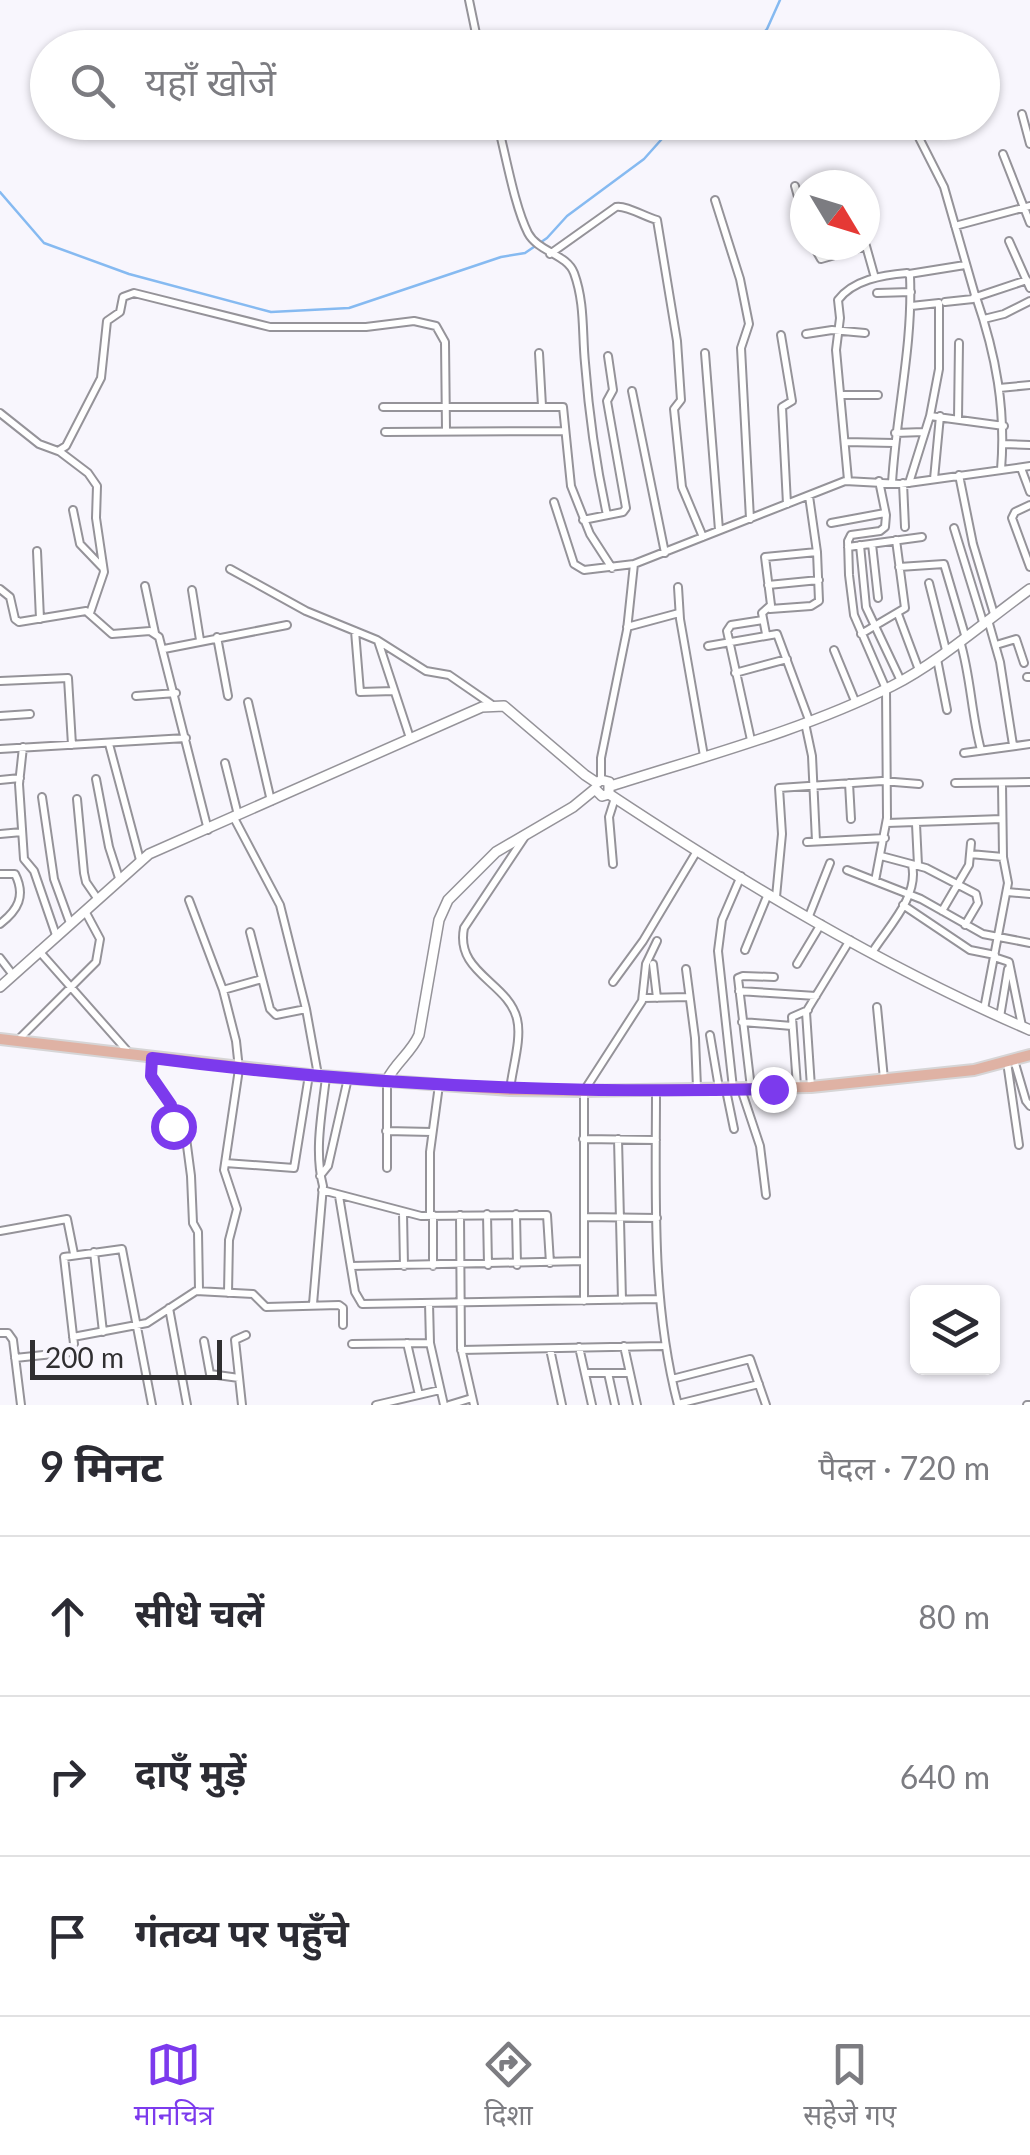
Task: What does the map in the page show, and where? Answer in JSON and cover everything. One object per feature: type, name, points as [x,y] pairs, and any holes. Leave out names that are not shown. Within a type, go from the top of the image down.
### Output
[{"type":"main road","points":[[0,1039],[239,1069],[510,1090],[812,1087],[974,1070],[1030,1055]]},
{"type":"street","points":[[469,0],[476,30]]},
{"type":"street","points":[[1022,114],[1030,144]]},
{"type":"street","points":[[503,140],[528,233],[547,252],[570,266],[584,316],[592,442],[607,515]]},
{"type":"street","points":[[920,140],[944,187],[994,352],[1004,426],[1001,470]]},
{"type":"street","points":[[1004,154],[1030,223]]},
{"type":"street","points":[[715,200],[740,279],[749,324],[741,348],[750,519]]},
{"type":"street","points":[[547,252],[616,207],[627,207],[656,220],[677,341],[681,400],[674,409],[682,487],[704,537]]},
{"type":"street","points":[[954,226],[1027,207]]},
{"type":"street","points":[[945,302],[1028,284],[1009,240]]},
{"type":"street","points":[[870,260],[875,278]]},
{"type":"street","points":[[848,480],[838,297],[875,278],[966,265]]},
{"type":"street","points":[[892,483],[909,354],[909,274]]},
{"type":"street","points":[[877,293],[911,292]]},
{"type":"street","points":[[60,450],[82,420],[101,378],[107,321],[120,312],[123,297],[130,293],[270,327],[335,328],[427,322],[436,326],[445,342],[446,430]]},
{"type":"street","points":[[984,319],[1030,301]]},
{"type":"street","points":[[905,526],[906,483],[930,416],[938,368],[940,302],[911,306]]},
{"type":"street","points":[[806,334],[865,332]]},
{"type":"street","points":[[782,335],[792,401],[782,407],[788,504]]},
{"type":"street","points":[[958,419],[959,344]]},
{"type":"street","points":[[539,353],[542,406]]},
{"type":"street","points":[[705,353],[719,530]]},
{"type":"street","points":[[583,520],[624,512],[626,508],[607,400],[613,390],[608,356]]},
{"type":"street","points":[[1000,388],[1030,385]]},
{"type":"street","points":[[632,391],[665,553]]},
{"type":"street","points":[[841,395],[878,395]]},
{"type":"street","points":[[384,407],[562,408],[571,486],[583,520],[612,568]]},
{"type":"street","points":[[0,413],[39,444],[60,450],[97,486],[96,518],[104,579],[90,613]]},
{"type":"street","points":[[930,416],[1004,426]]},
{"type":"street","points":[[934,479],[940,416]]},
{"type":"street","points":[[386,432],[565,430]]},
{"type":"street","points":[[845,442],[924,432]]},
{"type":"street","points":[[1003,444],[1030,445]]},
{"type":"street","points":[[554,502],[576,567],[584,570],[634,564],[848,480],[906,483],[1026,467],[1030,492]]},
{"type":"street","points":[[959,475],[988,619]]},
{"type":"street","points":[[875,881],[887,823],[886,688],[862,634],[850,593],[848,548],[851,536],[883,530],[886,512],[879,481]]},
{"type":"street","points":[[766,634],[763,611],[815,605],[819,598],[818,552],[809,496]]},
{"type":"street","points":[[1030,505],[1012,518],[1030,567]]},
{"type":"street","points":[[74,510],[80,544],[104,568]]},
{"type":"street","points":[[832,523],[886,512]]},
{"type":"street","points":[[954,528],[996,645],[1013,745]]},
{"type":"street","points":[[848,548],[922,537]]},
{"type":"street","points":[[862,634],[898,614],[906,604],[896,540]]},
{"type":"street","points":[[872,544],[878,598]]},
{"type":"street","points":[[860,546],[866,607],[901,681]]},
{"type":"street","points":[[37,551],[40,619]]},
{"type":"street","points":[[770,609],[766,557],[818,552]]},
{"type":"street","points":[[598,784],[627,627],[634,564]]},
{"type":"street","points":[[899,567],[944,564],[972,686],[974,726],[981,750]]},
{"type":"street","points":[[230,569],[289,604],[378,640],[426,670],[458,680],[491,704],[504,706],[598,784]]},
{"type":"street","points":[[768,586],[818,580]]},
{"type":"street","points":[[929,583],[946,650]]},
{"type":"street","points":[[146,586],[208,830]]},
{"type":"street","points":[[678,587],[704,756]]},
{"type":"street","points":[[0,589],[10,597],[16,620],[23,622],[82,610],[112,634],[155,633]]},
{"type":"street","points":[[612,792],[807,721],[901,681],[1030,589]]},
{"type":"street","points":[[192,590],[200,640]]},
{"type":"street","points":[[627,627],[680,613]]},
{"type":"street","points":[[898,614],[919,670]]},
{"type":"street","points":[[752,740],[735,673],[729,626],[763,620]]},
{"type":"street","points":[[164,648],[287,625]]},
{"type":"street","points":[[355,631],[360,692],[394,691]]},
{"type":"street","points":[[708,646],[777,634],[807,721],[812,756],[812,842],[885,838]]},
{"type":"street","points":[[218,637],[228,696]]},
{"type":"street","points":[[996,645],[1016,638],[1024,663]]},
{"type":"street","points":[[378,640],[410,738]]},
{"type":"street","points":[[834,650],[855,702]]},
{"type":"street","points":[[735,673],[787,658]]},
{"type":"street","points":[[936,658],[947,710]]},
{"type":"street","points":[[0,681],[68,678],[72,746]]},
{"type":"street","points":[[136,696],[176,693]]},
{"type":"street","points":[[248,702],[271,801]]},
{"type":"street","points":[[0,987],[140,860],[491,704]]},
{"type":"street","points":[[0,716],[30,714]]},
{"type":"street","points":[[0,749],[186,738]]},
{"type":"street","points":[[109,744],[140,860]]},
{"type":"street","points":[[964,753],[1030,744]]},
{"type":"street","points":[[23,747],[20,778],[24,859],[34,871],[56,936]]},
{"type":"street","points":[[225,764],[236,817],[280,905],[318,1076],[322,1190],[313,1304]]},
{"type":"street","points":[[0,780],[20,778]]},
{"type":"street","points":[[96,779],[119,878]]},
{"type":"street","points":[[387,1168],[387,1080],[419,1035],[444,905],[474,870],[598,784],[609,782],[614,864]]},
{"type":"street","points":[[955,784],[1030,782]]},
{"type":"street","points":[[849,783],[851,820]]},
{"type":"street","points":[[745,950],[772,895],[782,834],[778,792],[782,786],[919,784]]},
{"type":"street","points":[[984,1009],[1007,892],[1002,857],[1002,784]]},
{"type":"street","points":[[612,792],[772,895],[872,951],[1026,1028]]},
{"type":"street","points":[[42,797],[54,879],[70,923]]},
{"type":"street","points":[[77,798],[84,873],[97,898]]},
{"type":"street","points":[[887,823],[1002,819]]},
{"type":"street","points":[[872,951],[910,894],[916,824]]},
{"type":"street","points":[[0,834],[22,832]]},
{"type":"street","points":[[510,1090],[517,1020],[467,957],[462,944],[464,928],[528,832]]},
{"type":"street","points":[[942,911],[958,886],[971,844]]},
{"type":"street","points":[[613,982],[698,850]]},
{"type":"street","points":[[970,854],[1002,857]]},
{"type":"street","points":[[881,856],[915,865],[978,896],[964,925]]},
{"type":"street","points":[[809,916],[830,863]]},
{"type":"street","points":[[847,870],[910,894],[964,925],[999,939],[1030,943]]},
{"type":"street","points":[[0,874],[16,874],[20,903],[0,924]]},
{"type":"street","points":[[734,1129],[734,1090],[718,951],[722,920],[741,876]]},
{"type":"street","points":[[1007,892],[1030,894]]},
{"type":"street","points":[[188,900],[223,990],[239,1069],[225,1164],[225,1178],[236,1209],[228,1292]]},
{"type":"street","points":[[903,905],[970,950],[1009,962]]},
{"type":"street","points":[[17,1041],[96,962],[98,933],[84,910]]},
{"type":"street","points":[[797,964],[822,923]]},
{"type":"street","points":[[250,932],[272,1014],[306,1009]]},
{"type":"street","points":[[812,1087],[808,1010],[850,939]]},
{"type":"street","points":[[584,1300],[584,1091],[643,998],[646,964],[657,941]]},
{"type":"street","points":[[39,951],[131,1055]]},
{"type":"street","points":[[0,958],[13,975]]},
{"type":"street","points":[[1000,1017],[1009,962]]},
{"type":"street","points":[[1009,962],[1026,1028]]},
{"type":"street","points":[[654,964],[657,998]]},
{"type":"street","points":[[686,969],[696,1038],[697,1090]]},
{"type":"street","points":[[734,1090],[742,1022],[740,976],[774,977]]},
{"type":"street","points":[[223,990],[262,979]]},
{"type":"street","points":[[739,992],[816,996]]},
{"type":"street","points":[[643,998],[690,997]]},
{"type":"street","points":[[876,1007],[884,1079]]},
{"type":"street","points":[[797,1088],[792,1026],[794,1014],[808,1010]]},
{"type":"street","points":[[742,1022],[792,1026]]},
{"type":"street","points":[[710,1035],[758,1137],[766,1195]]},
{"type":"street","points":[[152,1058],[152,1080],[171,1105],[173,1126],[186,1138],[193,1223],[198,1232],[200,1290]]},
{"type":"street","points":[[1011,1061],[1030,1106]]},
{"type":"street","points":[[1011,1061],[1019,1145]]},
{"type":"street","points":[[225,1164],[294,1168],[318,1076]]},
{"type":"street","points":[[320,1176],[328,1166],[348,1078]]},
{"type":"street","points":[[432,1266],[432,1132],[439,1084]]},
{"type":"street","points":[[656,1091],[659,1299],[664,1346],[678,1405],[759,1384]]},
{"type":"street","points":[[386,1131],[432,1132]]},
{"type":"street","points":[[583,1138],[656,1140]]},
{"type":"street","points":[[618,1139],[622,1300]]},
{"type":"street","points":[[322,1190],[403,1213],[548,1216],[550,1264]]},
{"type":"street","points":[[339,1196],[360,1303],[659,1299]]},
{"type":"street","points":[[403,1213],[404,1266]]},
{"type":"street","points":[[429,1303],[430,1343],[446,1405],[473,1401],[461,1350],[460,1214]]},
{"type":"street","points":[[487,1214],[488,1265]]},
{"type":"street","points":[[516,1214],[516,1265]]},
{"type":"street","points":[[584,1217],[657,1218]]},
{"type":"street","points":[[0,1232],[66,1218],[74,1254]]},
{"type":"street","points":[[15,1358],[72,1352],[66,1256],[118,1248],[124,1252],[152,1405]]},
{"type":"street","points":[[94,1252],[103,1332]]},
{"type":"street","points":[[351,1266],[584,1261]]},
{"type":"street","points":[[74,1336],[137,1327],[200,1290],[256,1295],[266,1307],[341,1306],[343,1325]]},
{"type":"street","points":[[169,1308],[187,1405]]},
{"type":"street","points":[[0,1333],[11,1336],[20,1405]]},
{"type":"street","points":[[242,1405],[235,1340],[246,1335]]},
{"type":"street","points":[[204,1342],[210,1374],[239,1378]]},
{"type":"street","points":[[407,1343],[419,1395]]},
{"type":"street","points":[[352,1344],[430,1343]]},
{"type":"street","points":[[624,1346],[638,1405]]},
{"type":"street","points":[[461,1350],[664,1346]]},
{"type":"street","points":[[579,1347],[592,1405]]},
{"type":"street","points":[[0,1349],[14,1348]]},
{"type":"street","points":[[550,1349],[562,1405]]},
{"type":"street","points":[[672,1379],[748,1359],[766,1405]]},
{"type":"street","points":[[585,1373],[630,1373]]},
{"type":"street","points":[[608,1373],[615,1405]]},
{"type":"street","points":[[376,1405],[440,1390]]},
{"type":"waterway","points":[[766,30],[780,0]]},
{"type":"waterway","points":[[0,192],[44,243],[129,274],[271,312],[349,308],[501,257],[525,253],[547,238],[567,216],[644,159],[661,140]]},
{"type":"route","points":[[173,1126],[171,1105],[151,1076],[152,1058],[510,1090],[773,1089]]}]
